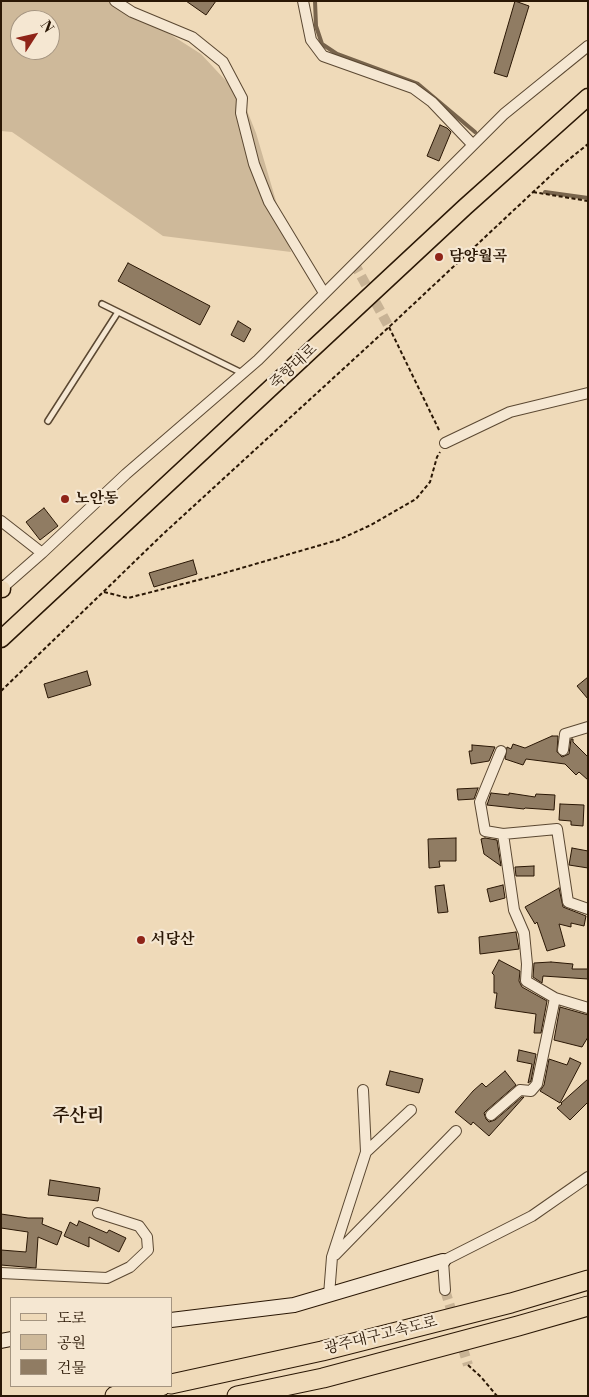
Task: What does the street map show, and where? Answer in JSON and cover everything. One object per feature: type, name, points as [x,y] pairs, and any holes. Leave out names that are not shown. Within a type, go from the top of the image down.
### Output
[{"type":"highway","name":"광주대구고속도로","points":[[172,1384],[322,1351],[512,1303],[588,1280]]},
{"type":"highway","name":"광주대구고속도로","points":[[237,1396],[324,1378],[588,1306]]},
{"type":"highway","points":[[115,1396],[156,1387]]},
{"type":"main road","name":"죽향대로","points":[[1,639],[465,207],[588,97]]},
{"type":"street","points":[[115,1],[132,12],[192,37],[223,62],[242,98],[241,113],[254,164],[270,202],[324,293]]},
{"type":"street","points":[[303,1],[311,40],[323,56],[413,88],[432,102],[473,145]]},
{"type":"street","points":[[1,589],[126,474],[258,360],[504,114],[588,46]]},
{"type":"street","points":[[446,443],[510,412],[588,393]]},
{"type":"street","points":[[1,521],[42,553]]},
{"type":"street","points":[[562,750],[565,734],[588,727]]},
{"type":"street","points":[[501,751],[480,802],[485,832],[503,834],[556,829],[568,902],[588,909]]},
{"type":"street","points":[[503,834],[514,910],[524,933],[528,964],[526,981],[555,998],[588,1008]]},
{"type":"street","points":[[491,1115],[520,1090],[531,1091],[537,1084],[555,998]]},
{"type":"street","points":[[329,1294],[332,1257],[366,1152],[363,1090]]},
{"type":"street","points":[[366,1152],[411,1110]]},
{"type":"street","points":[[332,1257],[456,1131]]},
{"type":"street","points":[[172,1320],[294,1304],[443,1261],[532,1216],[588,1177]]},
{"type":"street","points":[[1,1273],[107,1278],[130,1268],[148,1250],[147,1237],[139,1226],[98,1213]]},
{"type":"street","points":[[443,1261],[445,1290]]},
{"type":"lane","points":[[102,304],[243,373]]},
{"type":"lane","points":[[48,421],[118,312]]},
{"type":"path","points":[[1,691],[162,535],[532,192],[588,144]]},
{"type":"path","points":[[532,192],[588,201]]},
{"type":"path","points":[[103,592],[128,598],[214,576],[338,540],[372,525],[416,499],[430,482],[436,457],[446,443],[388,327]]},
{"type":"path","points":[[468,1365],[482,1377],[497,1396]]},
{"type":"green space","points":[[1,1],[113,1],[201,54],[242,98],[256,133],[291,252],[163,236],[12,132],[1,131]]},
{"type":"building","points":[[186,1],[216,1],[206,15]]},
{"type":"building","points":[[515,1],[529,6],[507,77],[494,73]]},
{"type":"building","points":[[440,125],[451,132],[439,161],[427,156]]},
{"type":"building","points":[[128,263],[210,306],[200,325],[118,281]]},
{"type":"building","points":[[238,321],[251,329],[244,342],[231,335]]},
{"type":"building","points":[[44,508],[58,526],[40,540],[26,522]]},
{"type":"building","points":[[193,560],[197,574],[154,587],[149,573]]},
{"type":"building","points":[[87,671],[91,685],[48,698],[44,684]]},
{"type":"building","points":[[588,677],[588,699],[577,686]]},
{"type":"building","points":[[552,736],[558,736],[557,752],[562,757],[569,754],[571,739],[573,739],[573,742],[588,757],[588,780],[579,772],[576,775],[565,764],[526,759],[523,765],[505,759],[507,747],[511,749],[513,744],[525,748]]},
{"type":"building","points":[[472,745],[495,747],[489,761],[471,764],[469,751],[472,751]]},
{"type":"building","points":[[478,788],[474,799],[458,800],[457,789]]},
{"type":"building","points":[[491,793],[509,795],[509,793],[535,797],[536,794],[555,795],[554,810],[487,805]]},
{"type":"building","points":[[560,804],[584,805],[583,826],[571,825],[571,821],[559,820]]},
{"type":"building","points":[[456,838],[456,861],[439,861],[440,867],[429,868],[428,839]]},
{"type":"building","points":[[481,839],[497,840],[501,866],[484,854]]},
{"type":"building","points":[[572,848],[588,851],[588,868],[569,865]]},
{"type":"building","points":[[534,866],[534,876],[516,876],[515,867]]},
{"type":"building","points":[[444,885],[448,912],[438,913],[435,886]]},
{"type":"building","points":[[503,885],[505,898],[490,902],[487,889]]},
{"type":"building","points":[[559,888],[563,907],[586,916],[584,926],[571,923],[571,927],[559,924],[565,946],[547,951],[537,922],[535,924],[525,907]]},
{"type":"building","points":[[516,932],[519,949],[480,954],[479,937]]},
{"type":"building","points":[[499,960],[520,971],[519,981],[522,987],[547,1001],[541,1033],[534,1033],[536,1014],[495,1008],[497,993],[494,993],[494,975],[492,973]]},
{"type":"building","points":[[534,963],[573,964],[572,969],[588,969],[588,979],[543,976],[542,983],[533,977]]},
{"type":"building","points":[[560,1007],[588,1015],[588,1037],[582,1047],[554,1040]]},
{"type":"building","points":[[519,1050],[536,1054],[531,1081],[528,1083],[532,1064],[517,1061]]},
{"type":"building","points":[[570,1058],[581,1063],[560,1103],[540,1091],[544,1085],[549,1059],[567,1065]]},
{"type":"building","points":[[390,1071],[423,1079],[419,1093],[386,1085]]},
{"type":"building","points":[[505,1071],[516,1085],[484,1113],[486,1119],[489,1122],[495,1120],[524,1097],[489,1136],[473,1122],[471,1125],[455,1112],[482,1083],[486,1087]]},
{"type":"building","points":[[588,1079],[588,1102],[570,1120],[557,1108]]},
{"type":"building","points":[[50,1180],[100,1188],[98,1201],[48,1195]]},
{"type":"building","points":[[1,1214],[43,1218],[42,1224],[62,1232],[57,1245],[38,1237],[36,1268],[1,1265],[1,1250],[26,1252],[28,1232],[1,1228]]},
{"type":"building","points":[[79,1221],[107,1233],[109,1230],[126,1238],[119,1252],[89,1237],[89,1247],[64,1236],[70,1222],[77,1226]]},
{"type":"waterway","points":[[315,1],[316,26],[322,44],[337,54],[418,84],[475,132]]},
{"type":"waterway","points":[[545,192],[588,198]]},
{"type":"tunnel","points":[[354,263],[389,327]]},
{"type":"tunnel","points":[[445,1290],[468,1365]]},
{"type":"place","name":"담양월곡","points":[[439,257]]},
{"type":"place","name":"노안동","points":[[65,499]]},
{"type":"place","name":"서당산","points":[[141,940]]},
{"type":"district","name":"주산리","points":[[78,1117]]}]
